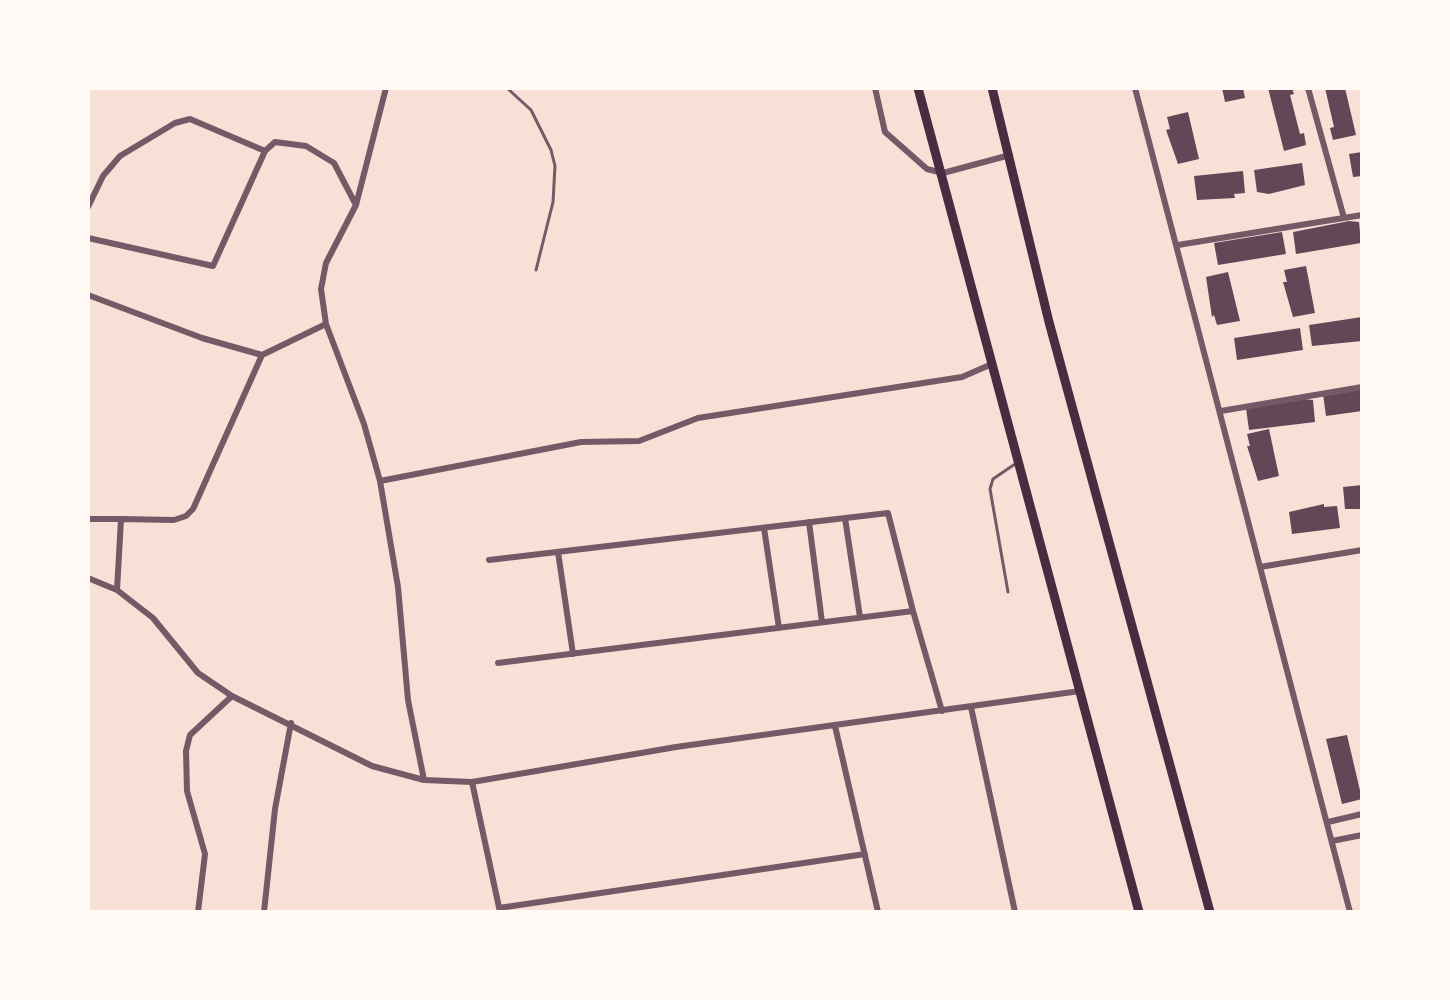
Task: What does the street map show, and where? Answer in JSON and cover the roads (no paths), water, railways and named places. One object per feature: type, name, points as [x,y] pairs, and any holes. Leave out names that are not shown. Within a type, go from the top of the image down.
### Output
[{"type":"main road","points":[[918,88],[1139,912]]},
{"type":"main road","points":[[992,88],[1049,322],[1210,912]]},
{"type":"street","points":[[386,88],[356,205],[326,263],[321,289],[326,324],[364,424],[380,481],[398,587],[408,700],[424,780]]},
{"type":"street","points":[[875,88],[885,132],[915,161],[943,173],[1010,155]]},
{"type":"street","points":[[1135,88],[1350,912]]},
{"type":"street","points":[[1308,88],[1344,218]]},
{"type":"street","points":[[88,207],[103,176],[120,156],[175,123],[190,119],[265,151]]},
{"type":"street","points":[[88,238],[213,266],[265,151],[275,142],[286,141],[323,155],[344,177],[356,205]]},
{"type":"street","points":[[1178,245],[1362,215]]},
{"type":"street","points":[[88,295],[202,338],[262,355]]},
{"type":"street","points":[[88,519],[174,520],[186,516],[193,509],[262,355],[326,324]]},
{"type":"street","points":[[380,481],[581,442],[639,441],[698,418],[962,377],[992,364]]},
{"type":"street","points":[[1221,411],[1362,387]]},
{"type":"street","points":[[489,560],[888,513],[942,711]]},
{"type":"street","points":[[845,518],[860,617]]},
{"type":"street","points":[[117,590],[121,519]]},
{"type":"street","points":[[809,522],[822,622]]},
{"type":"street","points":[[764,528],[779,628]]},
{"type":"street","points":[[1260,567],[1362,550]]},
{"type":"street","points":[[558,552],[573,654]]},
{"type":"street","points":[[88,578],[117,590],[153,618],[198,673],[232,696],[372,766],[424,780],[472,782],[676,747],[1080,691]]},
{"type":"street","points":[[498,663],[913,611]]},
{"type":"street","points":[[198,912],[205,854],[187,791],[186,751],[190,735],[232,696]]},
{"type":"street","points":[[971,707],[1015,912]]},
{"type":"street","points":[[264,912],[275,809],[291,723]]},
{"type":"street","points":[[835,726],[878,912]]},
{"type":"street","points":[[472,782],[500,910],[865,854]]},
{"type":"street","points":[[1328,822],[1362,814]]},
{"type":"street","points":[[1332,841],[1362,835]]},
{"type":"lane","points":[[507,88],[531,110],[551,150],[555,166],[553,202],[536,270]]},
{"type":"lane","points":[[1008,592],[990,489],[993,479],[1018,462]]}]
